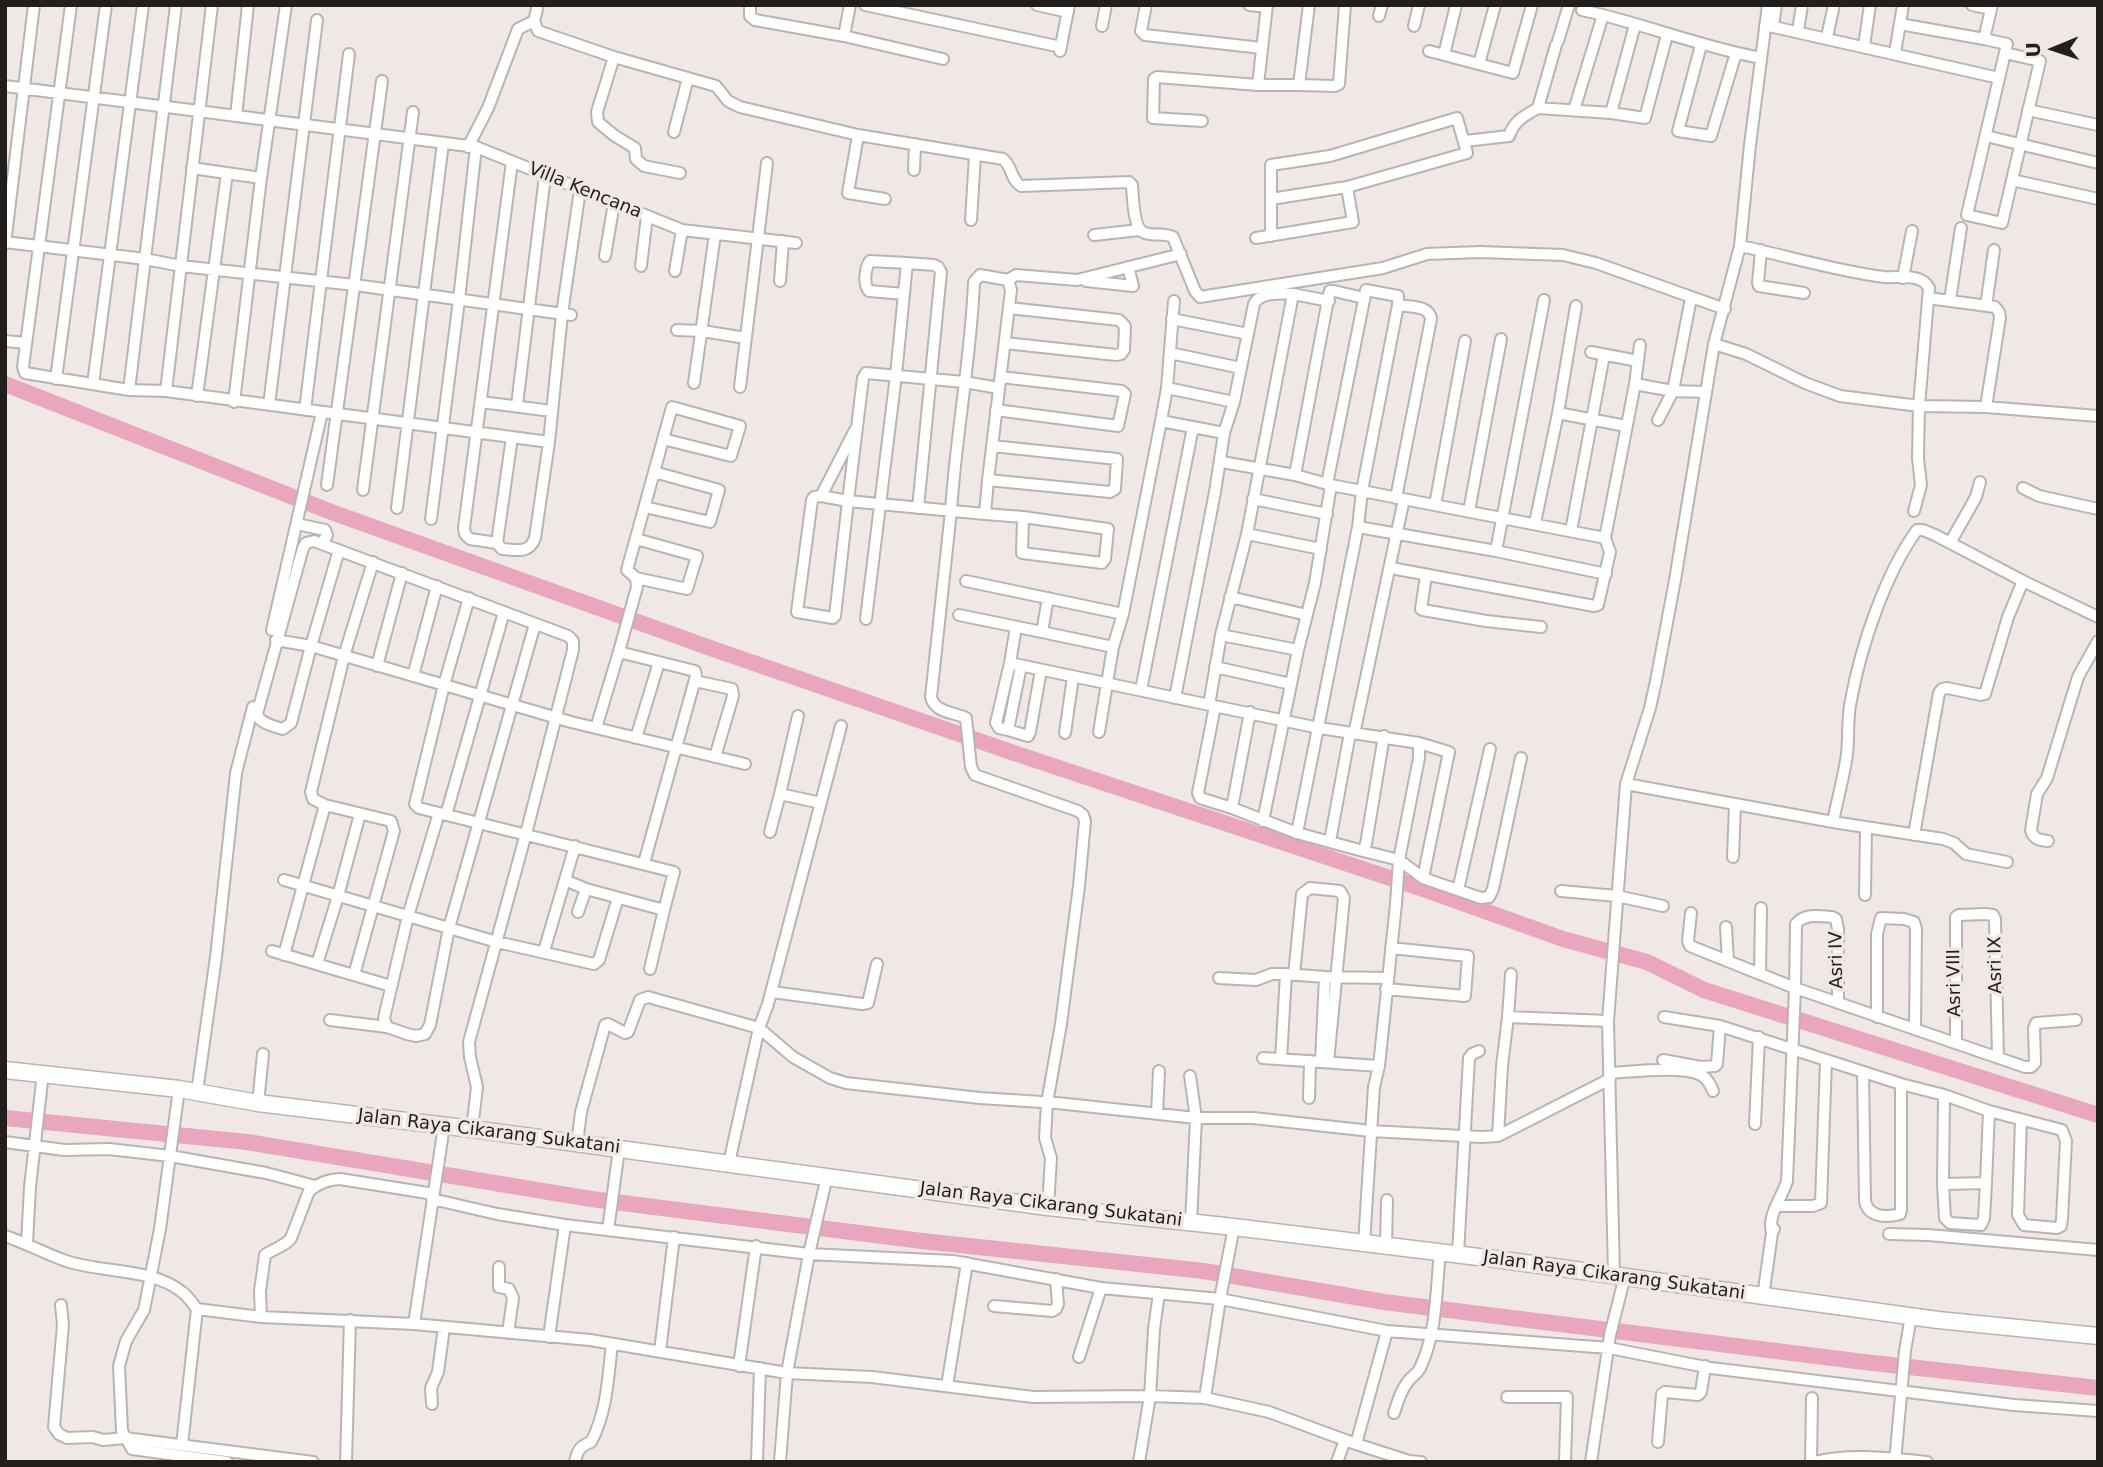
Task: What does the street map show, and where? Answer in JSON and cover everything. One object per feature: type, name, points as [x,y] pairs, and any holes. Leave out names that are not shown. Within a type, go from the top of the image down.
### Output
[{"type":"main road","name":"Jalan Raya Cikarang Sukatani","points":[[5,1070],[178,1089],[258,1103],[472,1129],[1048,1207],[1386,1245],[1938,1320],[2098,1336]]},
{"type":"street","points":[[34,5],[5,243],[355,285],[566,315]]},
{"type":"street","points":[[71,5],[26,343],[23,367],[25,373],[129,390],[166,391],[549,442]]},
{"type":"street","points":[[56,379],[106,5]]},
{"type":"street","points":[[93,384],[143,5]]},
{"type":"street","points":[[129,390],[176,5]]},
{"type":"street","points":[[166,391],[212,5]]},
{"type":"street","points":[[236,116],[248,5]]},
{"type":"street","points":[[234,402],[261,178],[286,5]]},
{"type":"street","points":[[538,5],[534,21],[538,31],[614,57],[718,87],[728,101],[740,107],[858,135],[1003,159],[1009,164],[1016,183],[1021,186],[1129,182],[1132,185],[1139,230]]},
{"type":"street","points":[[750,5],[750,16],[755,20],[844,36],[943,59]]},
{"type":"street","points":[[844,36],[850,5]]},
{"type":"street","points":[[866,5],[1060,50],[1069,8],[1037,5]]},
{"type":"street","points":[[1102,26],[1106,5]]},
{"type":"street","points":[[1146,5],[1142,31],[1145,35],[1262,48]]},
{"type":"street","points":[[1249,5],[1267,6],[1258,85]]},
{"type":"street","points":[[1299,85],[1309,5]]},
{"type":"street","points":[[1202,121],[1153,118],[1154,79],[1157,77],[1258,85],[1335,86],[1339,84],[1345,5]]},
{"type":"street","points":[[1414,26],[1419,5]]},
{"type":"street","points":[[1444,55],[1456,5]]},
{"type":"street","points":[[1479,64],[1495,5]]},
{"type":"street","points":[[1429,51],[1513,73],[1532,5]]},
{"type":"street","points":[[1538,108],[1569,5]]},
{"type":"street","points":[[1768,5],[1769,26]]},
{"type":"street","points":[[1591,1462],[1620,1275],[1608,1021],[1626,784],[1656,681],[1714,344],[1740,246],[1761,58],[1776,5]]},
{"type":"street","points":[[1798,31],[1802,5]]},
{"type":"street","points":[[1827,37],[1834,5]]},
{"type":"street","points":[[1864,46],[1870,5]]},
{"type":"street","points":[[1895,53],[1903,5]]},
{"type":"street","points":[[1972,5],[1992,7],[1984,39]]},
{"type":"street","points":[[1582,10],[1701,45],[1761,58]]},
{"type":"street","points":[[1574,110],[1603,15]]},
{"type":"street","points":[[269,405],[317,20]]},
{"type":"street","points":[[431,519],[459,300],[472,147],[518,29],[534,21]]},
{"type":"street","points":[[1611,113],[1635,24]]},
{"type":"street","points":[[1900,24],[2007,44],[1967,215],[2001,223],[2040,61],[2005,53]]},
{"type":"street","points":[[1769,26],[1999,78]]},
{"type":"street","points":[[1465,141],[1509,136],[1520,119],[1538,108],[1645,118],[1667,34]]},
{"type":"street","points":[[1701,45],[1678,131],[1711,136],[1736,53]]},
{"type":"street","points":[[305,410],[349,54]]},
{"type":"street","points":[[614,57],[597,113],[598,122],[635,148],[636,159],[644,166],[680,173]]},
{"type":"street","points":[[674,132],[688,78]]},
{"type":"street","points":[[327,485],[382,81]]},
{"type":"street","name":"Villa Kencana","points":[[5,86],[472,147],[682,230],[796,243]]},
{"type":"street","points":[[2028,110],[2098,125]]},
{"type":"street","points":[[363,490],[413,112]]},
{"type":"street","points":[[1271,200],[1347,187],[1467,153],[1457,118],[1330,156],[1271,165],[1271,200],[1271,236]]},
{"type":"street","points":[[858,135],[848,193],[885,199]]},
{"type":"street","points":[[1986,136],[2098,163]]},
{"type":"street","points":[[397,508],[443,143]]},
{"type":"street","points":[[914,170],[915,144]]},
{"type":"street","points":[[971,220],[975,155]]},
{"type":"street","points":[[512,162],[465,534],[470,539],[497,543],[502,549],[522,551],[533,544],[566,315],[580,190]]},
{"type":"street","points":[[740,387],[767,163]]},
{"type":"street","points":[[192,168],[261,178]]},
{"type":"street","points":[[197,396],[227,173]]},
{"type":"street","points":[[517,405],[545,176]]},
{"type":"street","points":[[2012,180],[2098,199]]},
{"type":"street","points":[[1256,238],[1353,222],[1347,187]]},
{"type":"street","points":[[605,256],[614,203]]},
{"type":"street","points":[[641,266],[647,216]]},
{"type":"street","points":[[1950,300],[1961,228]]},
{"type":"street","points":[[675,271],[682,230]]},
{"type":"street","points":[[1094,235],[1139,230],[1146,234],[1171,235],[1200,297],[1383,268],[1427,254],[1480,252],[1563,255],[1618,270],[1725,309]]},
{"type":"street","points":[[1903,278],[1912,231]]},
{"type":"street","points":[[694,383],[715,234]]},
{"type":"street","points":[[780,281],[783,241]]},
{"type":"street","points":[[1740,246],[1857,272],[1921,279],[1926,282],[1929,288],[1919,406],[1918,458],[1921,481],[1914,511]]},
{"type":"street","points":[[1761,250],[1759,286],[1804,293]]},
{"type":"street","points":[[1986,306],[1994,250]]},
{"type":"street","points":[[1077,280],[1181,254]]},
{"type":"street","points":[[904,295],[869,291],[865,285],[867,264],[870,261],[934,265],[941,272],[918,508]]},
{"type":"street","points":[[866,620],[907,263]]},
{"type":"street","points":[[1048,1207],[1051,1158],[1045,1138],[1047,1103],[1065,997],[1085,821],[1078,811],[975,775],[971,767],[967,720],[933,705],[931,700],[974,282],[980,275],[1008,280],[1016,275],[1133,286],[1128,267]]},
{"type":"street","points":[[985,514],[1011,290],[1008,280]]},
{"type":"street","points":[[1263,821],[1321,549],[1329,485],[1364,298],[1366,290],[1392,294],[1398,296],[1398,305],[1362,491],[1358,527],[1297,832]]},
{"type":"street","points":[[1295,475],[1331,291],[1364,298]]},
{"type":"street","points":[[1175,698],[1224,433],[1234,402],[1257,299],[1267,295],[1293,294],[1329,300]]},
{"type":"street","points":[[1293,294],[1247,534],[1215,667],[1212,706],[1198,793],[1200,798],[1297,832],[1363,850],[1423,878],[1481,898],[1489,897],[1493,889],[1521,758]]},
{"type":"street","points":[[1658,420],[1673,391],[1691,298]]},
{"type":"street","points":[[1928,298],[1995,307],[1999,312],[1986,407]]},
{"type":"street","points":[[1496,551],[1545,300]]},
{"type":"street","points":[[1099,732],[1113,647],[1123,614],[1167,388],[1174,301]]},
{"type":"street","points":[[1330,841],[1398,533],[1400,498],[1432,319],[1426,309],[1398,305]]},
{"type":"street","points":[[1535,523],[1558,413],[1576,306]]},
{"type":"street","points":[[1005,343],[1116,355],[1121,354],[1124,349],[1125,326],[1119,320],[1009,308]]},
{"type":"street","points":[[1172,319],[1248,334]]},
{"type":"street","points":[[677,330],[746,338]]},
{"type":"street","points":[[1469,511],[1502,339]]},
{"type":"street","points":[[5,341],[26,343]]},
{"type":"street","points":[[1435,505],[1465,341]]},
{"type":"street","points":[[1714,344],[1746,354],[1840,396],[1919,406],[1986,407],[2098,416]]},
{"type":"street","points":[[1391,568],[1598,605],[1610,552],[1605,538],[1640,345]]},
{"type":"street","points":[[1591,352],[1638,361]]},
{"type":"street","points":[[1170,353],[1241,368]]},
{"type":"street","points":[[1571,531],[1604,355]]},
{"type":"street","points":[[996,410],[1118,426],[1125,394],[1122,391],[964,382],[869,372],[864,375],[848,500],[835,616],[831,618],[798,613],[811,500],[814,497],[821,496],[848,500],[918,508],[1023,517],[1108,529],[1105,559],[1102,563],[1022,553],[1023,517]]},
{"type":"street","points":[[1635,384],[1673,391],[1706,392]]},
{"type":"street","points":[[1167,388],[1234,402]]},
{"type":"street","points":[[481,402],[552,411]]},
{"type":"street","points":[[636,539],[697,556],[687,589],[636,578],[628,570],[636,539],[645,507],[654,472],[663,439],[672,407],[740,426],[731,456],[663,439]]},
{"type":"street","points":[[197,1092],[216,957],[236,773],[322,412]]},
{"type":"street","points":[[1558,413],[1626,426]]},
{"type":"street","points":[[1161,421],[1224,433]]},
{"type":"street","points":[[821,496],[858,422]]},
{"type":"street","points":[[1141,690],[1194,427]]},
{"type":"street","points":[[497,543],[512,437]]},
{"type":"street","points":[[988,480],[1110,492],[1115,489],[1117,459],[992,446]]},
{"type":"street","points":[[1220,464],[1223,462],[1295,475],[1329,485],[1605,538]]},
{"type":"street","points":[[645,507],[710,522],[719,490],[654,472]]},
{"type":"street","points":[[1950,543],[1976,498],[1980,482]]},
{"type":"street","points":[[2022,488],[2039,496],[2098,509]]},
{"type":"street","points":[[1253,499],[1327,514]]},
{"type":"street","points":[[297,522],[325,530],[327,535],[322,544]]},
{"type":"street","points":[[1358,527],[1496,551],[1606,574]]},
{"type":"street","points":[[1833,822],[1847,754],[1850,704],[1859,660],[1881,600],[1917,530],[1923,530],[2098,617]]},
{"type":"street","points":[[1247,534],[1321,549]]},
{"type":"street","points":[[339,550],[292,723],[283,729],[264,723],[257,714],[276,640],[306,543],[314,541],[373,562],[568,636],[572,641],[573,650],[526,836],[470,1042],[470,1057],[477,1087],[472,1129]]},
{"type":"street","points":[[354,975],[394,831],[391,821],[325,805],[313,799],[311,792],[344,656],[373,562]]},
{"type":"street","points":[[377,666],[402,573]]},
{"type":"street","points":[[1426,576],[1423,610],[1541,627]]},
{"type":"street","points":[[596,728],[637,587],[636,578]]},
{"type":"street","points":[[966,580],[1123,614]]},
{"type":"street","points":[[1914,835],[1939,693],[1947,688],[1985,694],[2008,617],[2023,581]]},
{"type":"street","points":[[413,676],[437,586]]},
{"type":"street","points":[[1230,597],[1307,615]]},
{"type":"street","points":[[469,598],[444,685],[415,804],[419,808],[674,872],[650,969]]},
{"type":"street","points":[[1042,632],[1048,598]]},
{"type":"street","points":[[387,1027],[384,1018],[408,916],[481,696],[504,612]]},
{"type":"street","points":[[959,615],[1113,647]]},
{"type":"street","points":[[330,1020],[387,1027],[416,1036],[425,1034],[430,1025],[449,928],[535,624]]},
{"type":"street","points":[[1016,627],[1016,665],[1008,730],[1028,736],[1041,670]]},
{"type":"street","points":[[1221,635],[1298,650]]},
{"type":"street","points":[[276,640],[311,646],[556,718],[745,764]]},
{"type":"street","points":[[2048,841],[2038,840],[2032,835],[2038,794],[2047,778],[2078,677],[2098,641]]},
{"type":"street","points":[[618,655],[623,653],[695,671],[695,681],[644,863]]},
{"type":"street","points":[[636,738],[659,662]]},
{"type":"street","points":[[1016,665],[1319,728],[1419,743],[1449,752],[1423,878]]},
{"type":"street","points":[[1215,667],[1292,684]]},
{"type":"street","points":[[1065,733],[1073,677]]},
{"type":"street","points":[[695,681],[732,689],[733,696],[715,757]]},
{"type":"street","points":[[1232,808],[1250,712]]},
{"type":"street","points":[[770,832],[798,716]]},
{"type":"street","points":[[729,1163],[759,1028],[772,992],[841,726]]},
{"type":"street","points":[[1363,850],[1384,736]]},
{"type":"street","points":[[1364,1244],[1374,1087],[1399,865],[1419,758],[1419,743]]},
{"type":"street","points":[[1458,890],[1490,749]]},
{"type":"street","points":[[1626,784],[1954,842],[1969,856],[2007,862]]},
{"type":"street","points":[[779,794],[821,803]]},
{"type":"street","points":[[284,955],[325,805]]},
{"type":"street","points":[[1733,857],[1735,805]]},
{"type":"street","points":[[317,964],[360,814]]},
{"type":"street","points":[[1865,895],[1866,828]]},
{"type":"street","points":[[544,951],[575,846]]},
{"type":"street","points":[[284,880],[497,942],[594,964],[597,963],[618,898]]},
{"type":"street","points":[[565,880],[586,889],[664,910]]},
{"type":"street","points":[[1281,1059],[1300,897],[1306,890],[1318,887],[1340,891],[1344,898],[1330,977],[1320,1061],[1309,1098]]},
{"type":"street","points":[[579,912],[586,889]]},
{"type":"street","points":[[1561,891],[1617,896],[1663,906]]},
{"type":"street","points":[[1760,974],[1762,908]]},
{"type":"street","points":[[1691,913],[1688,941],[1690,946],[1795,988],[1998,1058],[2031,1067],[2035,1063],[2036,1023],[2076,1020]]},
{"type":"street","name":"Asri IX","points":[[1955,922],[1959,915],[1985,914],[1993,915],[1995,919],[1998,1058]]},
{"type":"street","name":"Asri IV","points":[[1795,988],[1798,920],[1804,917],[1832,917],[1836,919],[1838,929],[1838,1003]]},
{"type":"street","points":[[1877,1017],[1878,922],[1881,918],[1914,922],[1915,1029]]},
{"type":"street","name":"Asri VIII","points":[[1955,922],[1956,1043]]},
{"type":"street","points":[[1726,927],[1728,961]]},
{"type":"street","points":[[1219,978],[1256,980],[1272,974],[1290,974],[1386,983],[1465,996],[1468,956],[1391,948]]},
{"type":"street","points":[[272,951],[391,986]]},
{"type":"street","points":[[772,992],[868,1003],[877,964]]},
{"type":"street","points":[[1499,1136],[1502,1066],[1511,974]]},
{"type":"street","points":[[1763,1297],[1771,1223],[1787,1181],[1795,988]]},
{"type":"street","points":[[577,1144],[581,1112],[606,1025],[628,1032],[640,1000],[644,998],[653,998],[759,1028],[793,1056],[830,1078],[846,1083],[1196,1118],[1253,1118],[1371,1130],[1499,1136],[1609,1076],[1685,1070],[1703,1076],[1713,1091]]},
{"type":"street","points":[[1508,1017],[1608,1021]]},
{"type":"street","points":[[1664,1017],[1720,1026],[1759,1037],[1901,1084],[2062,1130],[2065,1134],[2062,1219],[2061,1226],[2057,1228],[2024,1226],[2018,1215],[2021,1120]]},
{"type":"street","points":[[1662,1060],[1701,1067],[1715,1066],[1720,1026]]},
{"type":"street","points":[[1755,1124],[1759,1037]]},
{"type":"street","points":[[1458,1255],[1469,1058],[1479,1051]]},
{"type":"street","points":[[258,1103],[263,1054]]},
{"type":"street","points":[[1263,1058],[1378,1066]]},
{"type":"street","points":[[1775,1209],[1821,1203],[1826,1060]]},
{"type":"street","points":[[1157,1114],[1159,1071]]},
{"type":"street","points":[[1863,1072],[1865,1201],[1866,1209],[1878,1215],[1896,1216],[1901,1210],[1901,1084]]},
{"type":"street","points":[[27,1243],[30,1187],[43,1073]]},
{"type":"street","points":[[1191,1076],[1196,1118],[1191,1223]]},
{"type":"street","points":[[178,1089],[160,1229],[144,1310],[126,1340],[119,1366],[122,1431],[132,1449],[227,1462]]},
{"type":"street","points":[[1944,1095],[1943,1184],[1947,1221],[1950,1223],[1975,1226],[1981,1225],[1984,1219],[1989,1111]]},
{"type":"street","points":[[414,1324],[444,1126]]},
{"type":"street","points":[[5,1142],[64,1150],[109,1149],[170,1154],[266,1173],[315,1186]]},
{"type":"street","points":[[608,1227],[619,1149]]},
{"type":"street","points":[[780,1462],[787,1373],[810,1248],[827,1176]]},
{"type":"street","points":[[261,1317],[265,1255],[288,1242],[309,1191],[327,1180],[340,1179],[434,1194],[565,1225],[608,1227],[756,1246],[810,1248],[967,1263],[1101,1288],[1220,1299],[1387,1331],[1609,1348],[1704,1366],[2014,1405],[2098,1411]]},
{"type":"street","points":[[1943,1184],[1986,1183]]},
{"type":"street","points":[[1386,1245],[1387,1200]]},
{"type":"street","points":[[549,1337],[565,1225]]},
{"type":"street","points":[[1205,1398],[1222,1285],[1234,1227]]},
{"type":"street","points":[[1889,1234],[2098,1250]]},
{"type":"street","points":[[5,1236],[66,1261],[102,1270],[151,1277],[182,1291],[197,1308],[261,1317],[414,1324],[549,1337],[612,1344],[787,1373],[872,1377],[1043,1398],[1205,1398],[1269,1412],[1413,1461]]},
{"type":"street","points":[[660,1352],[674,1237]]},
{"type":"street","points":[[739,1366],[756,1246]]},
{"type":"street","points":[[1394,1413],[1399,1396],[1422,1366],[1433,1334],[1440,1252]]},
{"type":"street","points":[[947,1386],[967,1263]]},
{"type":"street","points":[[499,1267],[499,1287],[509,1289],[512,1294],[508,1333]]},
{"type":"street","points":[[995,1306],[1052,1311],[1058,1304],[1056,1279]]},
{"type":"street","points":[[1079,1357],[1101,1288]]},
{"type":"street","points":[[1139,1462],[1150,1396],[1159,1293]]},
{"type":"street","points":[[61,1305],[63,1325],[54,1427],[59,1434],[67,1438],[125,1438],[313,1462]]},
{"type":"street","points":[[182,1445],[197,1308]]},
{"type":"street","points":[[1895,1460],[1910,1316]]},
{"type":"street","points":[[346,1462],[350,1320]]},
{"type":"street","points":[[432,1404],[431,1388],[438,1372],[444,1327]]},
{"type":"street","points":[[1337,1462],[1351,1442],[1387,1331]]},
{"type":"street","points":[[575,1462],[577,1451],[584,1444],[591,1442],[601,1417],[612,1344]]},
{"type":"street","points":[[1658,1442],[1662,1394],[1698,1395],[1701,1392],[1704,1366]]},
{"type":"street","points":[[757,1462],[760,1368]]},
{"type":"street","points":[[1507,1396],[1567,1397],[1565,1462]]},
{"type":"street","points":[[1812,1398],[1812,1462],[1832,1458],[1927,1462]]},
{"type":"waterway","points":[[5,384],[334,513],[716,650],[1014,753],[1426,890],[1563,939],[1647,962],[1704,990],[2098,1115]]},
{"type":"waterway","points":[[5,1118],[247,1142],[591,1199],[922,1241],[1204,1271],[1384,1302],[1864,1362],[2098,1388]]}]
